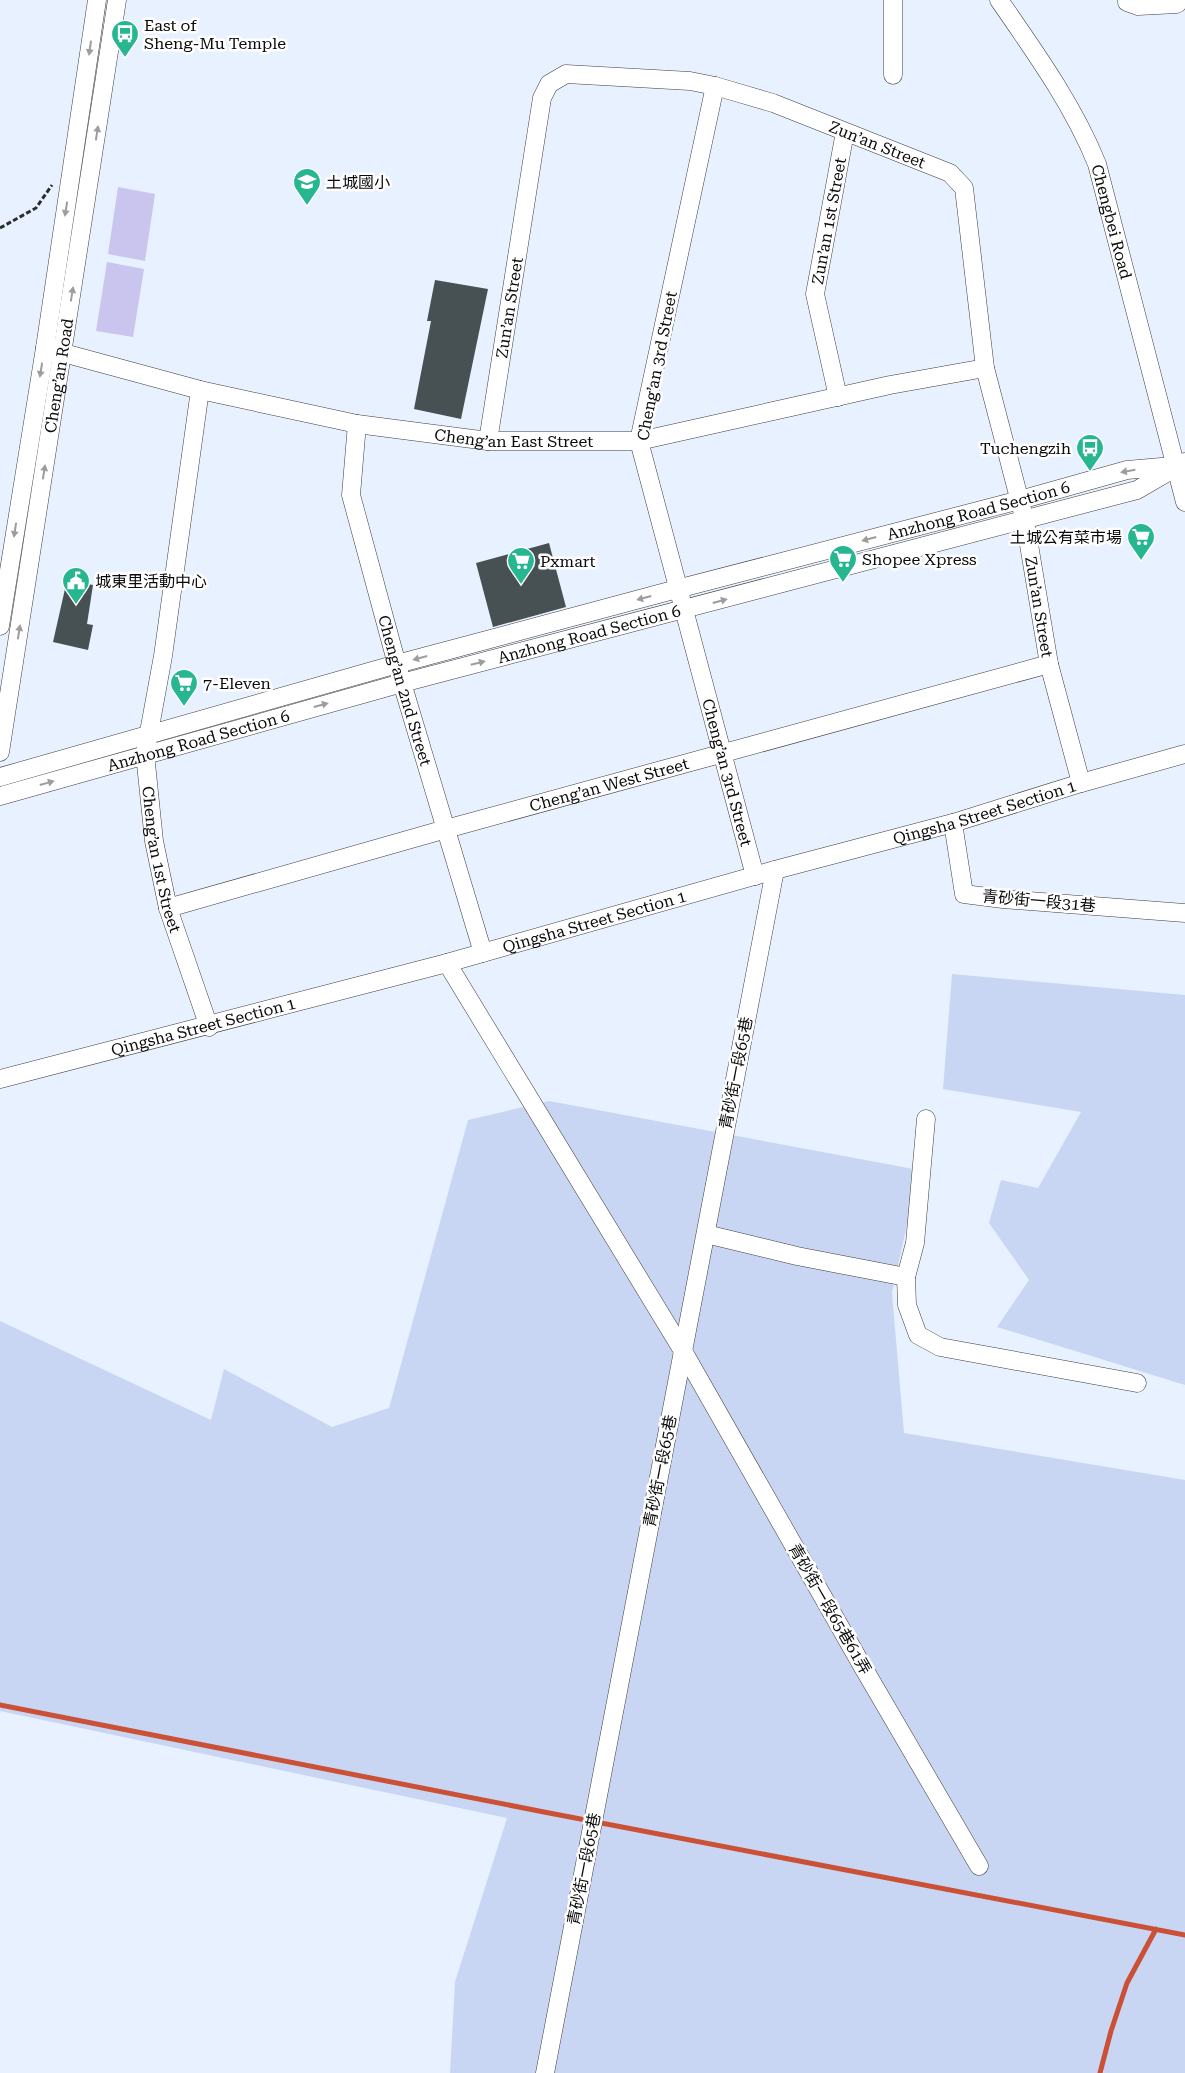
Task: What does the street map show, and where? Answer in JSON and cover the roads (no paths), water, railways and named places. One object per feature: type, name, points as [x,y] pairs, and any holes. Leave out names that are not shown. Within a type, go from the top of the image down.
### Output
[{"type":"street","name":"Cheng’an Road","points":[[0,626],[45,348],[97,0]]},
{"type":"street","name":"Cheng’an Road","points":[[0,752],[117,0]]},
{"type":"street","points":[[893,0],[893,75]]},
{"type":"street","name":"Chengbei Road","points":[[999,0],[1054,82],[1090,147],[1097,164],[1181,464],[1185,502]]},
{"type":"street","points":[[1126,0],[1138,6],[1177,4]]},
{"type":"street","name":"Zun’an Street","points":[[488,441],[542,98],[549,84],[566,74],[690,81],[715,86],[773,103],[950,173],[964,188],[985,368],[1026,521],[1050,664],[1081,783]]},
{"type":"street","name":"Cheng’an 3rd Street","points":[[715,86],[639,441],[755,876]]},
{"type":"street","name":"Zun’an 1st Street","points":[[838,397],[815,294],[846,132]]},
{"type":"street","name":"Cheng’an East Street","points":[[45,348],[200,390],[357,424],[488,441],[639,441],[890,385],[985,368]]},
{"type":"street","name":"Cheng’an 1st Street","points":[[200,390],[162,656],[145,754],[154,841],[168,908],[209,1026]]},
{"type":"street","name":"Cheng’an 2nd Street","points":[[357,424],[351,495],[402,683],[484,953]]},
{"type":"street","name":"Anzhong Road Section 6","points":[[0,777],[397,664],[677,589],[1020,500],[1127,470],[1181,464]]},
{"type":"street","name":"Anzhong Road Section 6","points":[[0,796],[402,683],[1026,521],[1137,490],[1181,464]]},
{"type":"street","name":"Cheng’an West Street","points":[[168,908],[446,829],[1050,664]]},
{"type":"street","name":"Qingsha Street Section 1","points":[[0,1079],[484,953],[775,870],[953,823],[1081,783],[1185,754]]},
{"type":"street","name":"青砂街一段31巷","points":[[953,823],[964,894],[1004,899],[1185,913]]},
{"type":"street","name":"青砂街一段65巷","points":[[545,2073],[775,870]]},
{"type":"street","name":"青砂街一段65巷61弄","points":[[447,963],[684,1351],[860,1662],[979,1866]]},
{"type":"street","points":[[926,1119],[915,1244],[906,1277],[908,1305],[918,1335],[940,1346],[1137,1383]]},
{"type":"street","points":[[706,1234],[797,1256],[906,1277]]},
{"type":"waterway","points":[[0,1705],[1185,1935]]},
{"type":"waterway","points":[[1100,2073],[1111,2031],[1127,1983],[1156,1929]]},
{"type":"place","name":"East of Sheng-Mu Temple","points":[[125,58]]},
{"type":"place","name":"土城國小","points":[[307,206]]},
{"type":"place","name":"Tuchengzih","points":[[1090,472]]},
{"type":"place","name":"土城公有菜市場","points":[[1141,561]]},
{"type":"place","name":"Shopee Xpress","points":[[843,583]]},
{"type":"place","name":"Pxmart","points":[[521,585]]},
{"type":"place","name":"城東里活動中心","points":[[76,605]]},
{"type":"place","name":"7-Eleven","points":[[184,707]]}]
